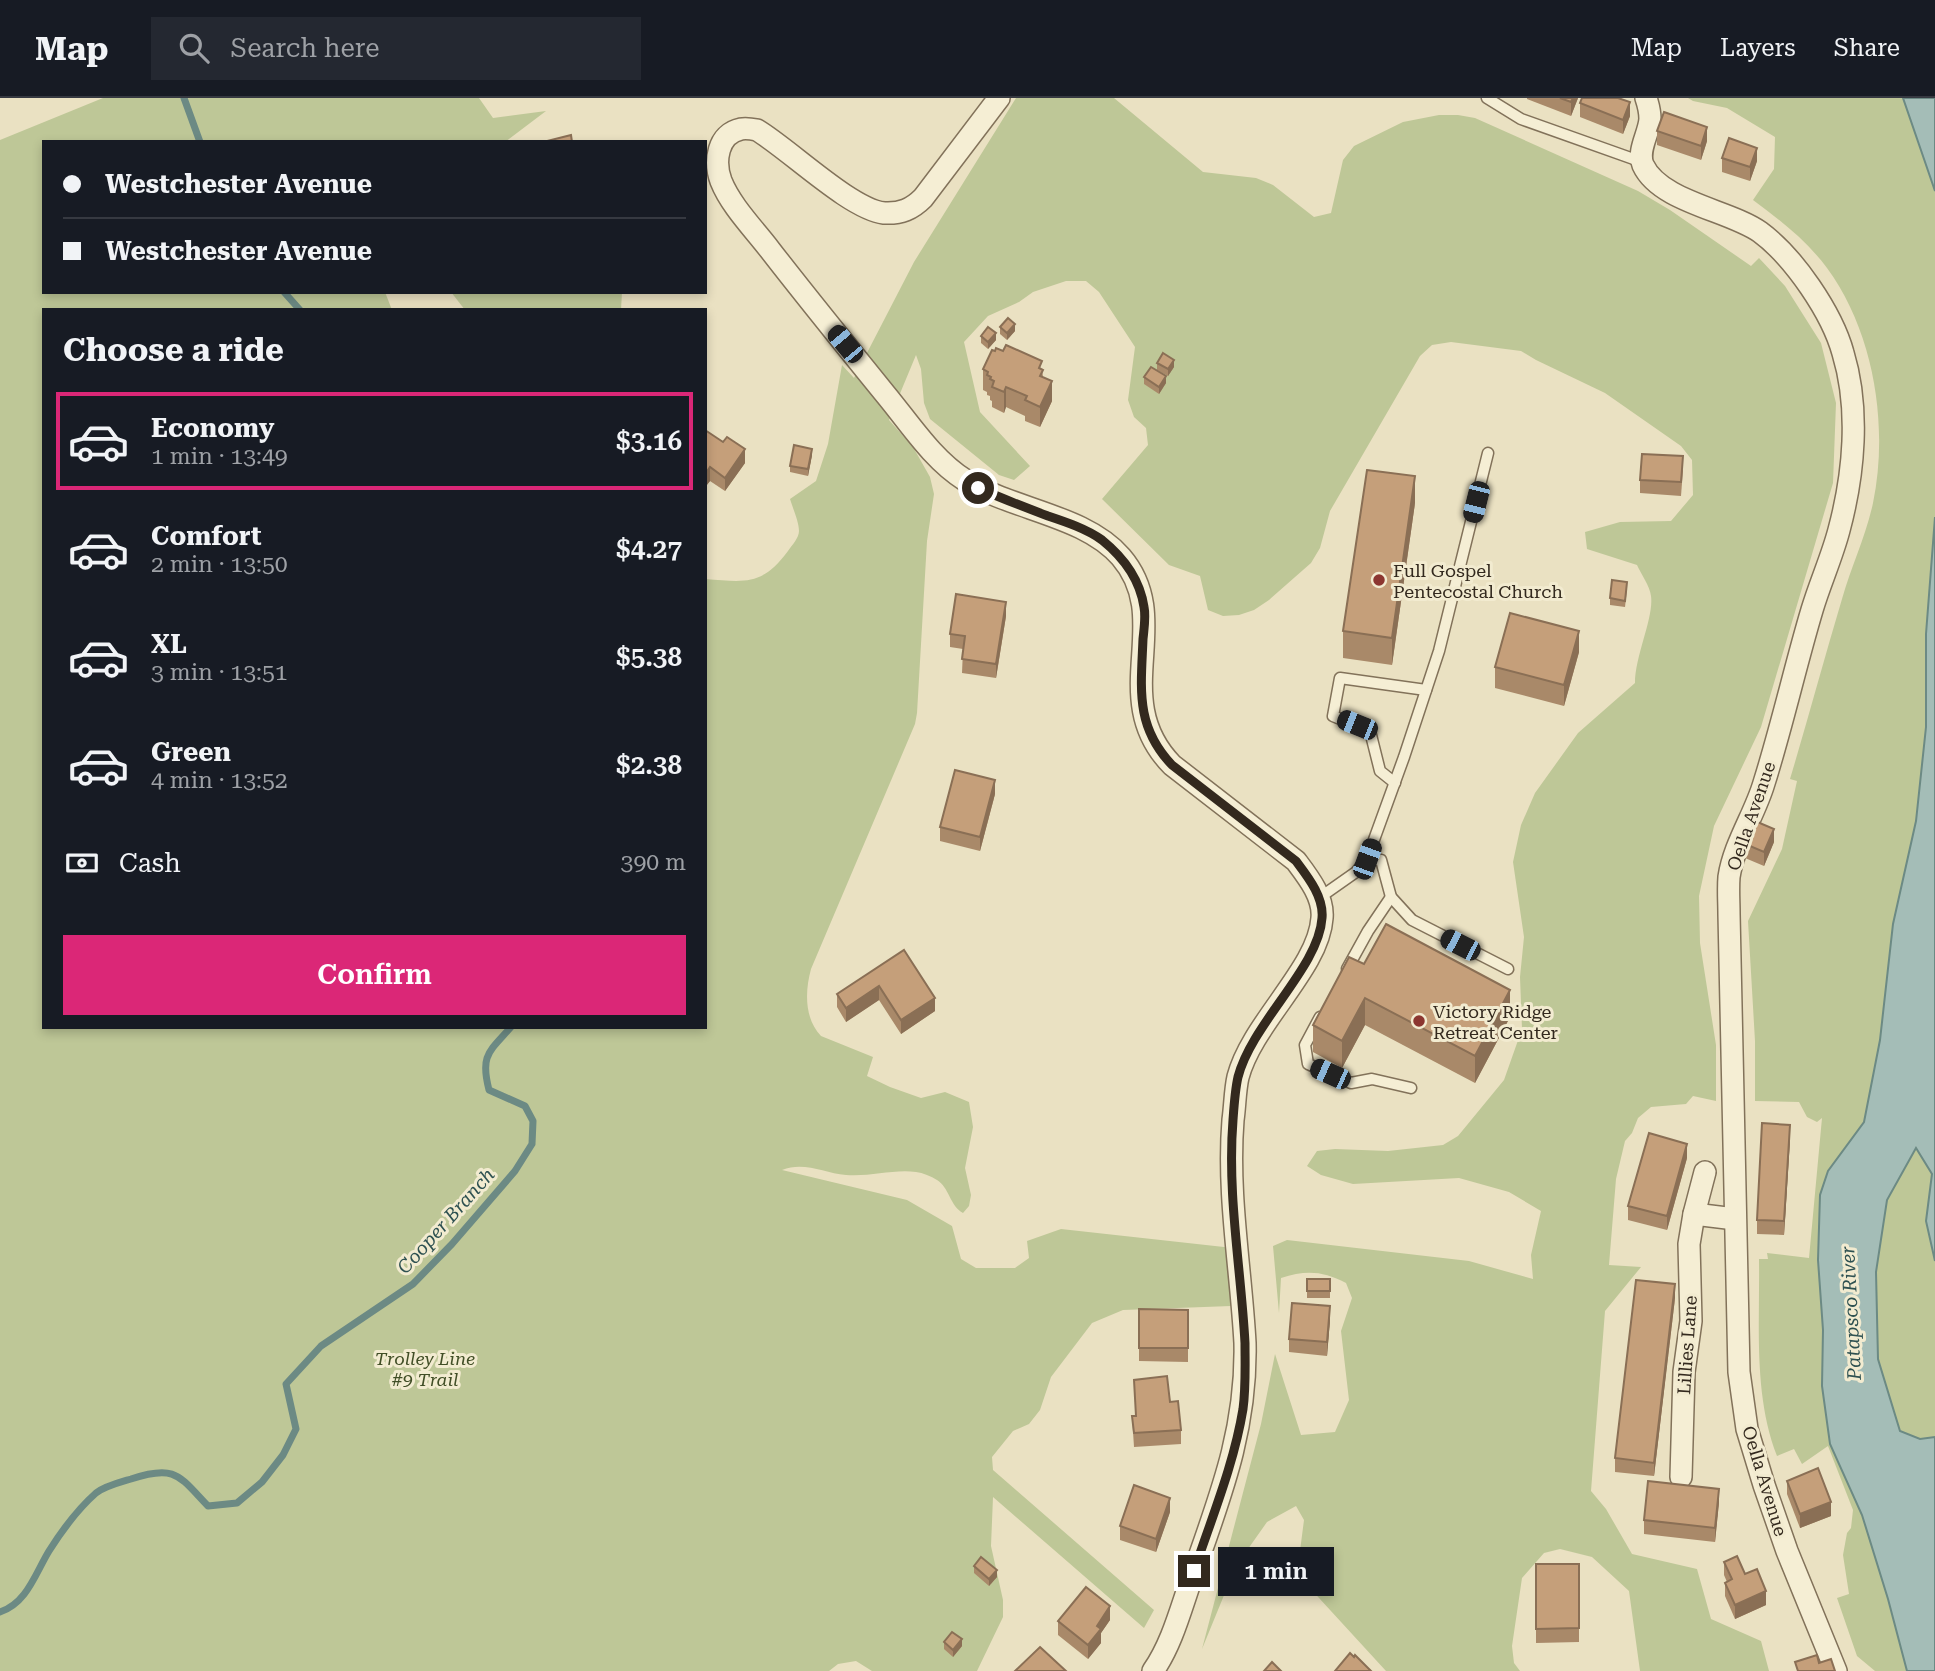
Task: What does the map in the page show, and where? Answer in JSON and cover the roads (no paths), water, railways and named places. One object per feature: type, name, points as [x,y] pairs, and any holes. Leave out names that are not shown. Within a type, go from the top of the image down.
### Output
[{"type":"street","points":[[999,98],[923,198],[913,208],[899,212],[882,213],[862,205],[757,130],[741,129],[729,135],[719,148],[717,161],[722,181],[738,208],[816,310],[912,427],[962,478],[1002,499],[1100,538],[1121,557],[1136,579],[1144,608],[1140,695],[1150,736],[1172,765],[1296,861],[1319,898],[1323,917],[1317,942],[1262,1026],[1248,1051],[1238,1078],[1231,1148],[1245,1343],[1243,1408],[1224,1484],[1177,1620],[1153,1671]]},
{"type":"street","points":[[1642,162],[1650,118],[1646,98]]},
{"type":"street","name":"Oella Avenue","points":[[1642,162],[1648,174],[1661,186],[1759,232],[1781,253],[1822,306],[1843,350],[1852,389],[1850,485],[1839,533],[1812,609],[1763,786],[1729,876],[1735,1219],[1740,1372],[1747,1429],[1787,1551],[1836,1671]]},
{"type":"street","name":"Lillies Lane","points":[[1681,1477],[1684,1371],[1691,1321],[1689,1244],[1705,1172]]},
{"type":"street","points":[[1694,1214],[1735,1219]]},
{"type":"lane","points":[[1487,98],[1521,119],[1642,162]]},
{"type":"lane","points":[[1319,898],[1356,872],[1367,859],[1439,651],[1488,453]]},
{"type":"lane","points":[[1395,783],[1380,771],[1370,731],[1333,716],[1340,678],[1426,690]]},
{"type":"lane","points":[[1367,859],[1381,860],[1391,897],[1412,920],[1508,969]]},
{"type":"lane","points":[[1338,984],[1391,897]]},
{"type":"lane","points":[[1326,1006],[1306,1045],[1308,1064],[1351,1083],[1372,1079],[1411,1088]]},
{"type":"water","points":[[1903,98],[1935,98],[1935,191]]},
{"type":"water","name":"Patapsco River","points":[[1935,517],[1935,1261],[1926,1221],[1932,1174],[1916,1148],[1887,1200],[1876,1272],[1878,1359],[1900,1431],[1920,1439],[1935,1437],[1935,1671],[1907,1671],[1862,1515],[1830,1444],[1822,1386],[1823,1330],[1818,1260],[1820,1195],[1828,1171],[1864,1122],[1880,1040],[1893,924],[1916,821],[1926,727],[1926,634]]},
{"type":"waterway","name":"Cooper Branch","points":[[184,98],[199,140]]},
{"type":"waterway","name":"Cooper Branch","points":[[286,294],[298,308]]},
{"type":"waterway","name":"Cooper Branch","points":[[0,1612],[24,1595],[65,1528],[90,1499],[104,1488],[146,1475],[167,1473],[183,1480],[208,1506],[237,1503],[262,1482],[283,1455],[296,1429],[286,1384],[321,1346],[413,1284],[452,1244],[515,1171],[532,1144],[533,1121],[525,1106],[489,1090],[486,1078],[488,1055],[509,1029]]},
{"type":"place","name":"Full Gospel Pentecostal Church","points":[[1379,580]]},
{"type":"place","name":"Victory Ridge Retreat Center","points":[[1419,1021]]},
{"type":"park label","name":"Trolley Line #9 Trail","points":[[425,1368]]}]
